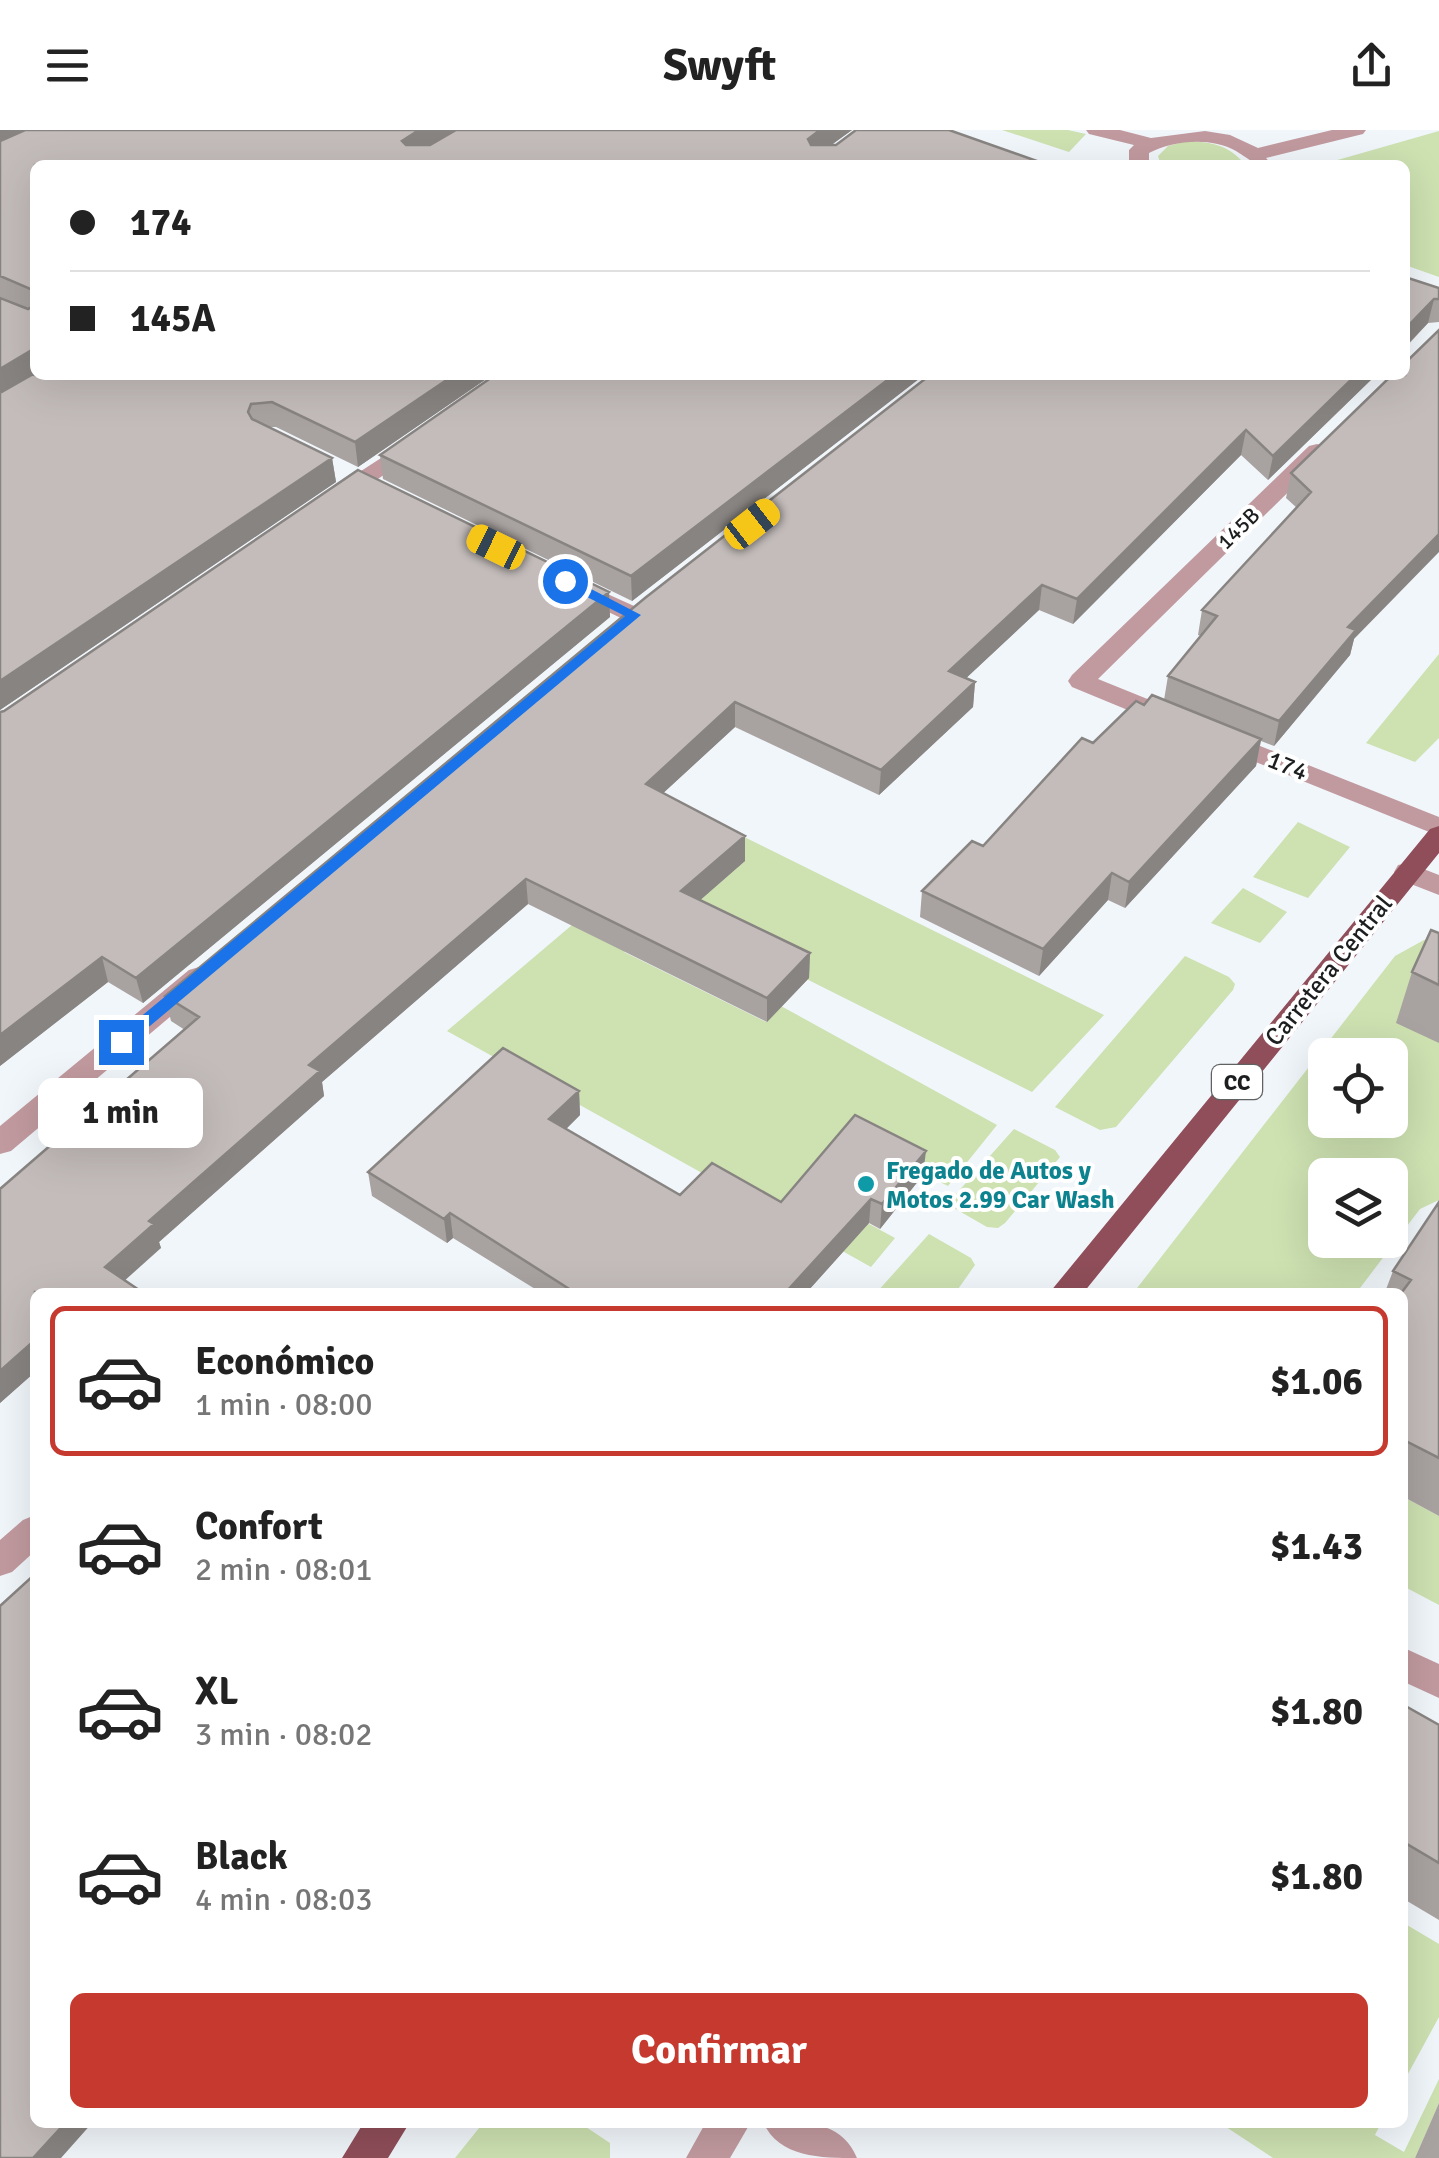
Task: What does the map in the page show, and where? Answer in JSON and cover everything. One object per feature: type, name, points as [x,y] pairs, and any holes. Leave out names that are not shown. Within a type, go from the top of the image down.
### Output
[{"type":"main road","name":"Carretera Central","points":[[1069,1288],[1439,835]]},
{"type":"main road","points":[[362,2158],[385,2128]]},
{"type":"street","points":[[1096,130],[1146,142]]},
{"type":"street","points":[[1139,160],[1138,150],[1161,135],[1200,131],[1235,139],[1260,160],[1356,130]]},
{"type":"street","points":[[311,514],[369,484],[437,428]]},
{"type":"street","name":"145B","points":[[1081,681],[1337,431]]},
{"type":"street","points":[[329,465],[369,484]]},
{"type":"street","points":[[548,573],[641,610],[604,640]]},
{"type":"street","name":"174","points":[[1081,681],[1439,826]]},
{"type":"street","points":[[1408,872],[1439,886]]},
{"type":"street","points":[[0,1142],[226,954]]},
{"type":"street","points":[[0,1560],[30,1534]]},
{"type":"street","points":[[1408,1666],[1439,1682]]},
{"type":"street","points":[[706,2158],[727,2128]]},
{"type":"street","points":[[792,2128],[837,2158]]},
{"type":"green space","points":[[1002,130],[1068,130],[1086,134],[1069,152]]},
{"type":"green space","points":[[1439,131],[1439,277],[1410,267],[1410,160],[1338,160]]},
{"type":"green space","points":[[1187,141],[1210,143],[1241,160],[1159,160],[1158,156],[1168,146]]},
{"type":"green space","points":[[1439,654],[1439,738],[1415,762],[1366,743]]},
{"type":"green space","points":[[1298,822],[1350,847],[1308,898],[1253,877]]},
{"type":"green space","points":[[720,825],[1104,1015],[1032,1092],[667,909],[624,952],[766,1022],[781,1006],[997,1125],[948,1186],[854,1140],[810,1192],[895,1238],[871,1267],[447,1031],[651,858],[709,892],[744,862]]},
{"type":"green space","points":[[1243,888],[1287,912],[1260,943],[1211,923]]},
{"type":"green space","points":[[1439,937],[1439,1200],[1420,1209],[1408,1225],[1408,1158],[1308,1158],[1308,1258],[1383,1258],[1360,1288],[1137,1288],[1308,1068],[1308,1138],[1408,1138],[1408,1038],[1331,1038],[1395,956],[1424,940]]},
{"type":"green space","points":[[1185,956],[1229,977],[1235,984],[1233,990],[1116,1127],[1100,1130],[1055,1107]]},
{"type":"green space","points":[[1014,1129],[1055,1150],[1060,1157],[1005,1223],[998,1228],[987,1227],[947,1204]]},
{"type":"green space","points":[[929,1234],[971,1258],[975,1265],[959,1288],[881,1288]]},
{"type":"green space","points":[[1408,1499],[1439,1516],[1439,1605],[1408,1589]]},
{"type":"green space","points":[[1408,1926],[1439,1944],[1439,2017],[1408,2074]]},
{"type":"green space","points":[[1439,2079],[1439,2103],[1415,2158],[1273,2158],[1228,2128],[1378,2128],[1375,2135],[1404,2152]]},
{"type":"green space","points":[[479,2128],[588,2128],[610,2143],[610,2158],[455,2158]]},
{"type":"building","points":[[25,130],[419,130],[402,141],[406,145],[430,145],[456,130],[820,130],[808,139],[811,145],[836,145],[856,130],[949,130],[1034,160],[30,160],[30,289],[0,276],[0,141]]},
{"type":"building","points":[[1410,279],[1439,288],[1439,299],[1434,299],[1410,324]]},
{"type":"building","points":[[0,298],[28,309],[30,351],[0,369]]},
{"type":"building","points":[[1439,330],[1439,534],[1348,627],[1356,630],[1279,721],[1168,676],[1217,616],[1202,610],[1311,492],[1291,473],[1387,380],[1410,380],[1410,358]]},
{"type":"building","points":[[30,376],[30,380],[447,380],[355,442],[272,402],[251,404],[248,412],[252,419],[332,458],[0,681],[0,393]]},
{"type":"building","points":[[488,380],[887,380],[631,576],[380,455]]},
{"type":"building","points":[[924,380],[1351,380],[1273,456],[1246,430],[1077,599],[1042,585],[949,671],[975,682],[881,770],[735,702],[646,784],[745,836],[681,891],[810,953],[767,998],[526,879],[309,1065],[320,1071],[149,1221],[154,1224],[105,1267],[136,1288],[30,1288],[30,1344],[0,1371],[0,1189],[199,1017],[165,996],[645,598]]},
{"type":"building","points":[[358,470],[609,592],[136,978],[102,957],[0,1035],[0,712]]},
{"type":"building","points":[[1152,695],[1261,739],[1129,882],[1112,873],[1043,949],[922,891],[972,841],[983,846],[1082,738],[1093,743],[1136,701],[1144,705]]},
{"type":"building","points":[[1431,930],[1439,933],[1439,985],[1412,972]]},
{"type":"building","points":[[503,1048],[579,1091],[549,1119],[680,1195],[712,1163],[781,1202],[855,1115],[926,1151],[882,1204],[871,1199],[790,1288],[568,1288],[450,1213],[444,1219],[368,1172]]},
{"type":"building","points":[[1439,1202],[1439,1458],[1408,1442],[1405,1288],[1411,1280],[1393,1271],[1402,1258],[1408,1258],[1408,1248]]},
{"type":"building","points":[[30,1579],[30,2128],[60,2128],[33,2158],[0,2158],[0,1606]]},
{"type":"building","points":[[1408,1707],[1439,1725],[1439,1863],[1408,1845]]},
{"type":"place","name":"Fregado de Autos y Motos 2.99 Car Wash","points":[[866,1184]]},
{"type":"route","points":[[121,1042],[634,615],[565,581]]}]
